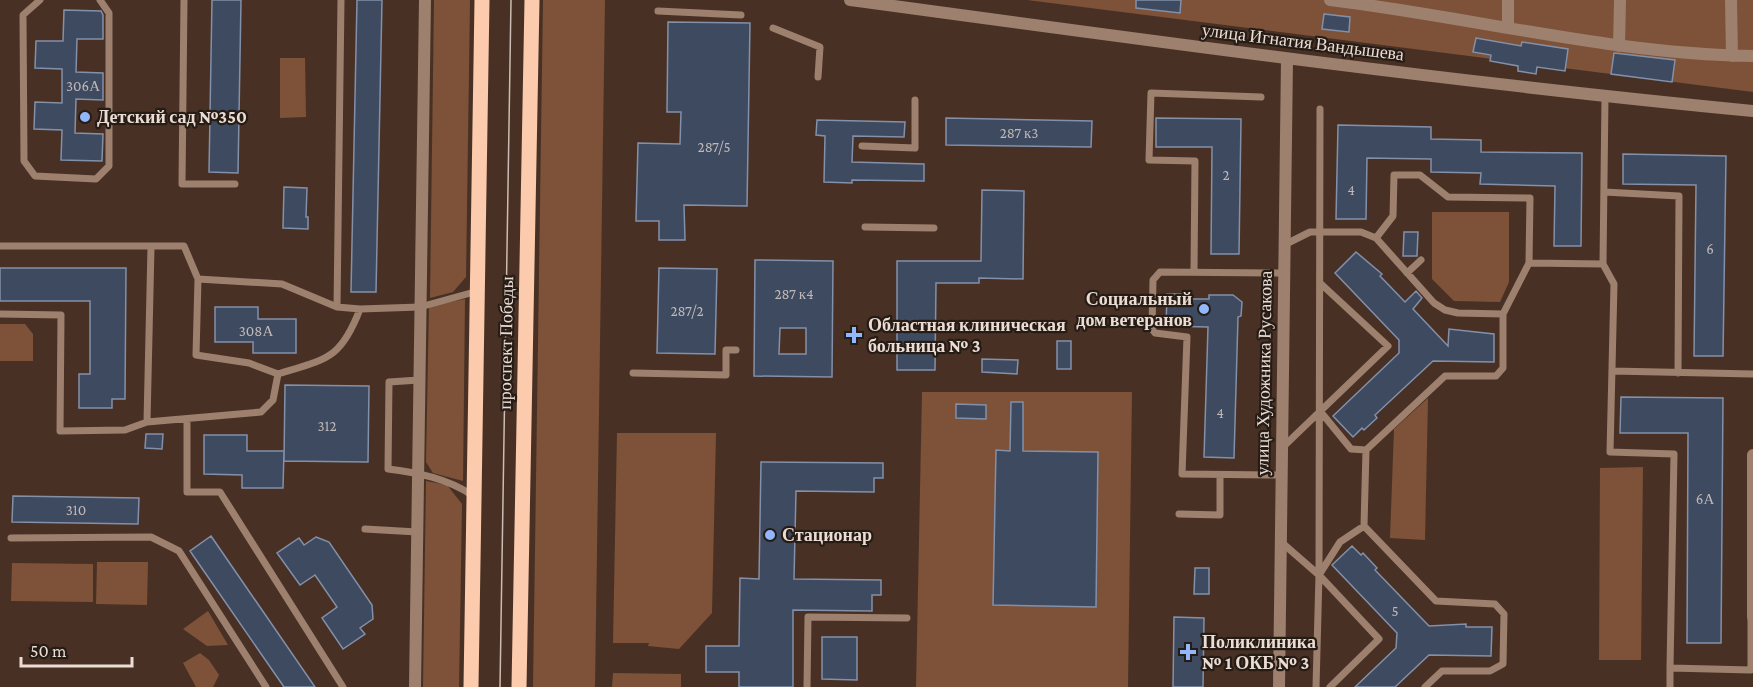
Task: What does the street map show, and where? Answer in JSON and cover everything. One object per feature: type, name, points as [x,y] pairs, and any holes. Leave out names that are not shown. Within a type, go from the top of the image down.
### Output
[{"type":"main road","name":"проспект Победы","points":[[471,687],[482,0]]},
{"type":"main road","name":"проспект Победы","points":[[519,687],[532,0]]},
{"type":"street","points":[[415,687],[425,0]]},
{"type":"street","name":"улица Игнатия Вандышева","points":[[850,0],[1287,59],[1605,97],[1753,111]]},
{"type":"street","points":[[1330,0],[1389,4],[1619,46],[1753,56]]},
{"type":"street","points":[[1508,0],[1508,26]]},
{"type":"street","points":[[1619,46],[1620,0]]},
{"type":"street","points":[[1731,0],[1731,56]]},
{"type":"street","name":"улица Художника Русакова","points":[[1279,687],[1287,59]]},
{"type":"street","points":[[1752,617],[1753,455]]},
{"type":"lane","points":[[40,0],[29,3],[23,15],[24,161],[35,176],[96,179],[109,166],[109,13],[100,0]]},
{"type":"lane","points":[[184,0],[182,184],[234,184]]},
{"type":"lane","points":[[337,307],[341,0]]},
{"type":"lane","points":[[658,11],[741,15]]},
{"type":"lane","points":[[773,28],[819,47],[818,77]]},
{"type":"lane","points":[[1194,272],[1195,161],[1149,160],[1151,93],[1261,97]]},
{"type":"lane","points":[[1605,97],[1603,264],[1614,284],[1610,452],[1674,453],[1670,687]]},
{"type":"lane","points":[[862,146],[915,148],[915,100]]},
{"type":"lane","points":[[1316,687],[1319,575],[1320,109]]},
{"type":"lane","points":[[1376,238],[1393,216],[1394,175],[1420,175],[1448,197],[1530,198],[1529,263],[1503,314],[1503,369],[1496,376],[1445,376],[1366,450],[1364,526],[1436,602],[1495,604],[1504,614],[1503,664],[1490,672],[1442,671],[1425,687]]},
{"type":"lane","points":[[1604,192],[1679,196],[1678,373]]},
{"type":"lane","points":[[865,227],[934,228]]},
{"type":"lane","points":[[1284,245],[1310,232],[1361,232],[1376,238],[1434,303],[1445,310],[1503,314]]},
{"type":"lane","points":[[0,246],[184,246],[198,279],[196,355],[249,363],[278,374],[337,352],[351,332],[360,309]]},
{"type":"lane","points":[[147,422],[151,247]]},
{"type":"lane","points":[[1407,273],[1421,260]]},
{"type":"lane","points":[[1529,263],[1603,264]]},
{"type":"lane","points":[[1281,475],[1182,474],[1187,336],[1161,336],[1152,329],[1153,280],[1156,274],[1284,273]]},
{"type":"lane","points":[[198,279],[282,284],[337,307],[360,309],[420,307],[430,302],[478,291]]},
{"type":"lane","points":[[1281,448],[1388,346],[1320,283]]},
{"type":"lane","points":[[0,314],[61,315],[60,431],[125,430],[147,422],[261,412],[273,400],[278,374]]},
{"type":"lane","points":[[633,373],[726,375],[726,350],[736,350]]},
{"type":"lane","points":[[1612,371],[1753,374]]},
{"type":"lane","points":[[419,380],[389,382],[388,469],[418,473],[456,484],[474,497]]},
{"type":"lane","points":[[1320,411],[1351,449],[1366,450]]},
{"type":"lane","points":[[187,419],[187,492],[220,492],[343,687]]},
{"type":"lane","points":[[1179,514],[1220,514],[1220,475]]},
{"type":"lane","points":[[1319,575],[1340,542],[1364,526]]},
{"type":"lane","points":[[365,529],[417,532]]},
{"type":"lane","points":[[11,538],[151,537],[179,551],[266,687]]},
{"type":"lane","points":[[1280,541],[1319,575],[1379,639],[1330,687]]},
{"type":"lane","points":[[807,687],[808,617],[907,618]]},
{"type":"lane","points":[[1670,668],[1750,670],[1752,617]]},
{"type":"shaded area","points":[[434,0],[470,0],[466,277],[453,292],[430,298]]},
{"type":"shaded area","points":[[543,0],[605,0],[595,687],[533,687]]},
{"type":"shaded area","points":[[1027,0],[1753,0],[1753,92]]},
{"type":"shaded area","points":[[280,58],[305,58],[306,117],[280,118]]},
{"type":"shaded area","points":[[1432,212],[1509,212],[1509,282],[1500,302],[1454,301],[1432,279]]},
{"type":"shaded area","points":[[465,299],[463,481],[433,473],[426,462],[429,306]]},
{"type":"shaded area","points":[[0,324],[25,324],[33,334],[33,361],[0,361]]},
{"type":"shaded area","points":[[922,392],[1132,392],[1128,687],[916,687]]},
{"type":"shaded area","points":[[1428,398],[1425,540],[1390,538],[1394,429]]},
{"type":"shaded area","points":[[617,433],[716,433],[712,613],[679,649],[648,646],[649,643],[613,643]]},
{"type":"shaded area","points":[[1643,467],[1641,660],[1599,660],[1600,468]]},
{"type":"shaded area","points":[[426,481],[447,485],[462,504],[459,687],[423,687]]},
{"type":"shaded area","points":[[97,562],[148,562],[147,605],[96,604]]},
{"type":"shaded area","points":[[12,563],[93,564],[93,602],[11,601]]},
{"type":"shaded area","points":[[208,611],[228,645],[207,646],[183,629]]},
{"type":"shaded area","points":[[200,653],[209,660],[219,675],[213,687],[196,687],[183,663]]},
{"type":"shaded area","points":[[613,673],[681,674],[681,687],[612,687]]},
{"type":"building","points":[[212,0],[241,0],[238,173],[209,172]]},
{"type":"building","points":[[357,0],[382,0],[376,292],[351,292]]},
{"type":"building","points":[[1136,0],[1181,0],[1180,13],[1136,8]]},
{"type":"building","points":[[64,10],[101,11],[103,15],[103,39],[77,39],[76,72],[103,73],[103,100],[76,99],[75,133],[103,134],[102,161],[61,160],[62,130],[34,129],[35,102],[62,103],[62,69],[35,68],[36,41],[63,41]]},
{"type":"building","points":[[1324,14],[1350,17],[1349,32],[1322,29]]},
{"type":"building","points":[[668,22],[750,23],[747,206],[684,205],[685,240],[659,240],[659,221],[636,221],[638,143],[680,144],[681,112],[667,112]]},
{"type":"building","points":[[1476,38],[1521,46],[1522,42],[1568,49],[1565,71],[1537,67],[1536,74],[1518,71],[1518,66],[1490,61],[1491,55],[1473,52]]},
{"type":"building","points":[[1614,53],[1675,60],[1672,82],[1611,74]]},
{"type":"building","points":[[946,118],[1092,121],[1091,147],[946,145]]},
{"type":"building","points":[[1156,118],[1241,119],[1239,254],[1211,254],[1212,147],[1156,147]]},
{"type":"building","points":[[817,120],[905,122],[904,137],[853,136],[852,162],[924,164],[924,181],[824,182],[825,136],[816,135]]},
{"type":"building","points":[[1338,125],[1431,127],[1431,139],[1481,140],[1481,152],[1582,153],[1581,246],[1554,246],[1555,186],[1480,184],[1481,173],[1431,172],[1431,159],[1367,158],[1366,219],[1336,219]]},
{"type":"building","points":[[1623,154],[1726,156],[1723,356],[1694,356],[1696,185],[1623,184]]},
{"type":"building","points":[[284,187],[307,188],[308,229],[283,228]]},
{"type":"building","points":[[982,190],[1024,191],[1023,279],[979,278],[979,283],[936,283],[935,370],[897,370],[897,261],[981,261]]},
{"type":"building","points":[[1404,232],[1418,232],[1417,256],[1403,256]]},
{"type":"building","points":[[1356,252],[1382,274],[1380,276],[1405,302],[1416,291],[1422,298],[1413,309],[1448,346],[1449,329],[1494,334],[1494,362],[1433,361],[1375,415],[1377,418],[1353,437],[1333,416],[1399,353],[1399,340],[1335,273]]},
{"type":"building","points":[[755,260],[833,261],[832,377],[754,376]],"holes":[[[780,328],[806,328],[806,354],[779,354]]]},
{"type":"building","points":[[0,268],[126,268],[125,399],[112,399],[112,408],[79,408],[79,374],[90,374],[90,301],[0,301]]},
{"type":"building","points":[[659,268],[717,269],[715,354],[657,353]]},
{"type":"building","points":[[1167,294],[1185,294],[1185,299],[1209,299],[1209,295],[1233,295],[1242,302],[1241,316],[1238,317],[1234,458],[1204,457],[1208,327],[1166,326]]},
{"type":"building","points":[[215,307],[258,307],[258,319],[296,319],[296,353],[253,353],[253,342],[215,342]]},
{"type":"building","points":[[1057,341],[1071,341],[1071,369],[1057,369]]},
{"type":"building","points":[[982,359],[1018,360],[1017,374],[982,372]]},
{"type":"building","points":[[285,385],[369,386],[368,462],[284,461]]},
{"type":"building","points":[[1621,397],[1723,398],[1721,643],[1687,643],[1688,433],[1620,433]]},
{"type":"building","points":[[1011,402],[1023,402],[1023,451],[1098,452],[1096,607],[993,605],[996,450],[1010,451]]},
{"type":"building","points":[[956,404],[986,405],[986,419],[956,418]]},
{"type":"building","points":[[146,434],[163,434],[162,449],[145,448]]},
{"type":"building","points":[[204,435],[247,435],[247,451],[284,451],[283,488],[242,488],[242,475],[204,474]]},
{"type":"building","name":"Стационар","points":[[761,462],[883,463],[883,478],[874,478],[874,492],[796,491],[794,579],[881,580],[881,595],[872,595],[872,611],[793,610],[793,687],[739,687],[739,672],[706,672],[706,646],[739,646],[740,578],[759,579]]},
{"type":"building","points":[[13,496],[139,498],[138,524],[12,522]]},
{"type":"building","points":[[211,536],[315,687],[284,687],[190,551]]},
{"type":"building","points":[[316,537],[329,542],[372,605],[373,619],[360,628],[365,634],[343,649],[322,618],[337,607],[315,575],[300,585],[277,553],[299,538],[304,545]]},
{"type":"building","points":[[1352,546],[1361,555],[1363,553],[1377,568],[1375,570],[1429,626],[1466,624],[1466,627],[1492,627],[1491,656],[1429,655],[1395,687],[1355,687],[1396,648],[1397,633],[1332,565]]},
{"type":"building","points":[[1195,568],[1209,568],[1209,594],[1194,594]]},
{"type":"building","name":"Поликлиника № 1 ОКБ № 3","points":[[1174,617],[1204,618],[1203,687],[1173,687]]},
{"type":"building","points":[[822,637],[857,637],[857,680],[822,679]]},
{"type":"tram line","points":[[500,687],[511,0]]},
{"type":"place","name":"Детский сад №350","points":[[85,117]]},
{"type":"place","name":"Социальный дом ветеранов","points":[[1204,309]]},
{"type":"place","name":"Областная клиническая больница № 3","points":[[854,335]]},
{"type":"place","name":"Стационар","points":[[770,535]]},
{"type":"place","name":"Поликлиника № 1 ОКБ № 3","points":[[1188,652]]}]
